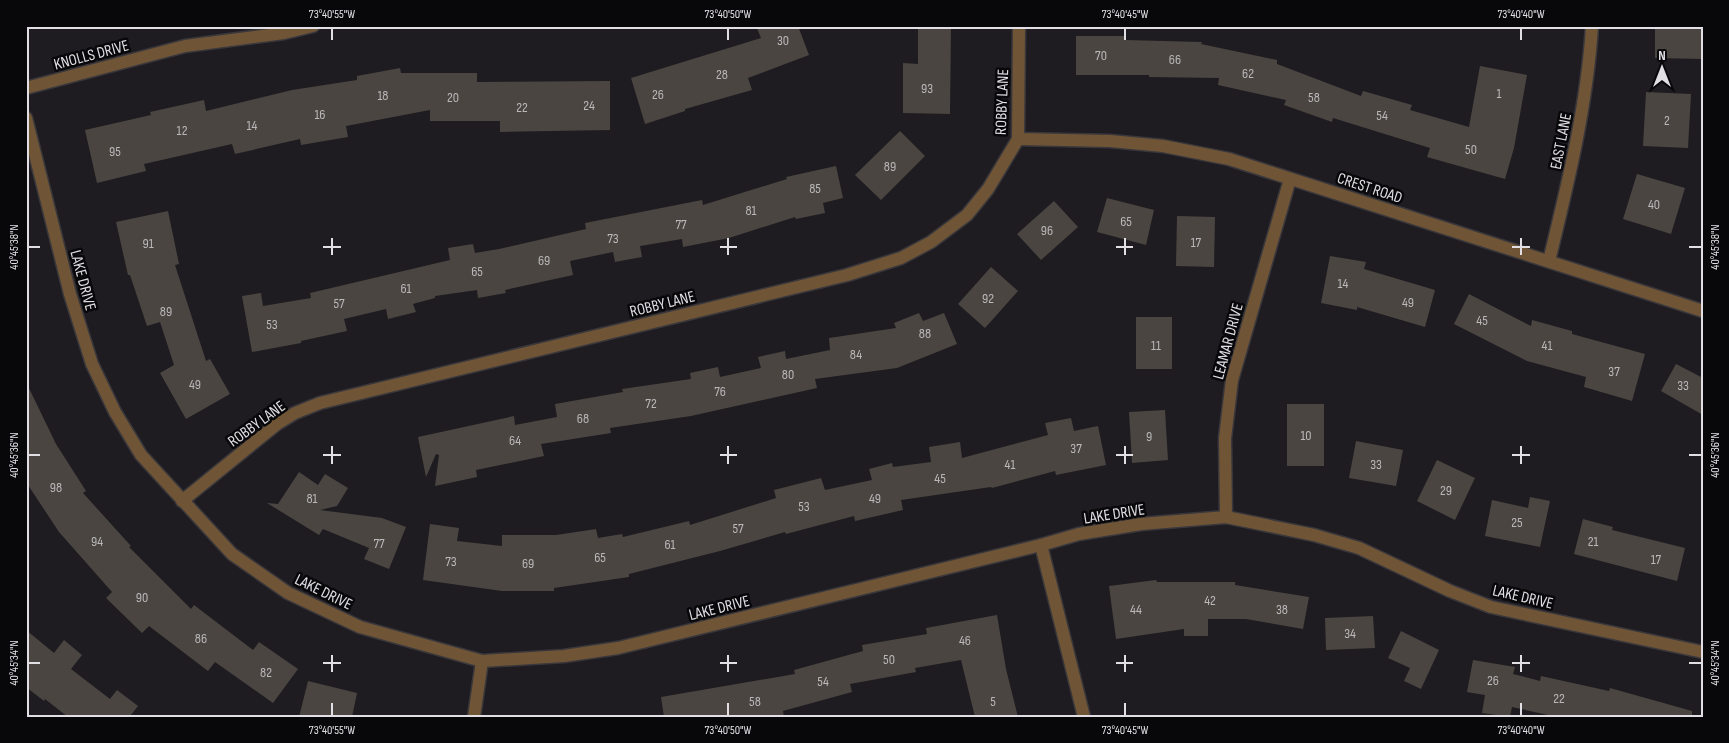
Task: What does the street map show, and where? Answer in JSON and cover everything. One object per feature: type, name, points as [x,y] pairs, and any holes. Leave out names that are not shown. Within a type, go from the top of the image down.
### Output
[{"type":"street","name":"KNOLLS DRIVE","points":[[26,88],[185,46],[284,33],[313,26]]},
{"type":"street","name":"ROBBY LANE","points":[[182,501],[278,424],[295,413],[320,402],[848,275],[901,258],[931,242],[967,214],[988,189],[1018,139],[1019,26]]},
{"type":"street","name":"EAST LANE","points":[[1549,261],[1578,138],[1590,64],[1592,26]]},
{"type":"street","name":"LAKE DRIVE","points":[[26,118],[70,294],[92,364],[115,412],[141,455],[232,554],[288,593],[360,627],[482,661],[564,656],[618,648],[1041,546],[1079,534],[1141,524],[1226,517],[1314,535],[1359,548],[1450,591],[1491,607],[1703,652]]},
{"type":"street","name":"CREST ROAD","points":[[1018,139],[1110,141],[1163,146],[1229,159],[1703,311]]},
{"type":"street","name":"LEAMAR DRIVE","points":[[1226,517],[1225,438],[1232,380],[1290,178]]},
{"type":"street","points":[[1041,546],[1084,717]]},
{"type":"street","points":[[474,717],[482,661]]},
{"type":"building","points":[[756,26],[798,26],[809,55],[748,78],[752,90],[685,109],[685,111],[645,124],[631,78],[761,38]]},
{"type":"building","points":[[918,26],[951,26],[950,114],[903,113],[903,63],[918,64]]},
{"type":"building","points":[[1655,26],[1703,26],[1703,59],[1655,58]]},
{"type":"building","points":[[1076,36],[1126,36],[1126,40],[1202,42],[1201,44],[1277,60],[1277,64],[1361,96],[1363,91],[1412,105],[1410,110],[1469,127],[1480,66],[1527,75],[1514,148],[1505,179],[1427,157],[1430,148],[1333,118],[1332,122],[1284,105],[1286,100],[1218,85],[1219,78],[1149,77],[1149,75],[1076,75]]},
{"type":"building","points":[[400,68],[401,73],[477,73],[477,82],[610,81],[610,130],[500,132],[500,121],[430,121],[430,110],[346,126],[348,137],[301,145],[300,139],[235,154],[232,144],[144,164],[146,171],[97,183],[85,130],[151,115],[150,112],[204,100],[206,111],[292,90],[357,80],[357,76]]},
{"type":"building","points":[[1646,92],[1691,94],[1688,148],[1643,146]]},
{"type":"building","points":[[900,131],[925,156],[881,200],[855,175]]},
{"type":"building","points":[[836,166],[843,198],[823,203],[825,213],[796,219],[795,217],[729,238],[683,247],[682,239],[640,246],[642,257],[615,262],[613,252],[570,261],[573,275],[505,290],[506,293],[478,298],[477,290],[435,296],[435,298],[413,304],[416,312],[388,319],[386,309],[344,319],[347,331],[301,341],[301,343],[252,352],[242,296],[261,293],[263,306],[311,298],[310,293],[450,260],[448,248],[473,244],[475,253],[499,249],[586,229],[585,223],[702,200],[703,205],[787,179],[786,177]]},
{"type":"building","points":[[1637,174],[1685,188],[1671,234],[1623,219]]},
{"type":"building","points":[[1107,198],[1154,210],[1146,245],[1097,232]]},
{"type":"building","points":[[1054,201],[1078,227],[1041,260],[1017,234]]},
{"type":"building","points":[[168,211],[179,264],[175,265],[206,361],[210,359],[230,394],[186,419],[160,373],[174,365],[160,322],[147,326],[130,275],[128,275],[116,222]]},
{"type":"building","points":[[1177,216],[1215,217],[1214,267],[1176,266]]},
{"type":"building","points":[[1330,256],[1366,262],[1364,269],[1435,290],[1425,327],[1357,307],[1357,310],[1321,303]]},
{"type":"building","points":[[991,267],[1018,291],[985,328],[958,304]]},
{"type":"building","points":[[1469,294],[1531,326],[1532,320],[1572,331],[1572,334],[1645,354],[1632,401],[1584,387],[1586,377],[1527,361],[1454,324]]},
{"type":"building","points":[[919,313],[923,321],[944,313],[957,344],[897,368],[815,379],[817,388],[691,416],[610,428],[611,433],[541,444],[544,456],[476,470],[477,477],[435,486],[439,455],[436,454],[426,477],[418,437],[514,416],[515,425],[557,417],[555,404],[623,392],[622,389],[691,379],[690,373],[718,367],[720,377],[761,368],[758,357],[785,351],[786,359],[830,350],[829,338],[896,328],[894,323]]},
{"type":"building","points":[[1136,317],[1172,317],[1172,369],[1136,369]]},
{"type":"building","points":[[1676,364],[1703,378],[1703,415],[1661,391]]},
{"type":"building","points":[[26,382],[56,444],[86,491],[83,493],[131,546],[129,547],[191,609],[194,605],[253,650],[259,642],[298,669],[273,703],[215,662],[208,671],[149,626],[142,633],[106,598],[112,592],[59,532],[26,482]]},
{"type":"building","points":[[1287,404],[1324,404],[1324,466],[1287,466]]},
{"type":"building","points":[[1165,410],[1168,460],[1132,463],[1129,412]]},
{"type":"building","points":[[1071,418],[1074,431],[1098,426],[1106,465],[1056,475],[1055,471],[992,488],[901,500],[903,510],[855,521],[854,516],[786,534],[785,532],[629,574],[629,577],[554,588],[554,591],[502,591],[423,580],[430,524],[459,528],[457,541],[502,546],[502,535],[556,535],[596,529],[598,538],[622,534],[623,537],[689,521],[690,525],[776,498],[774,490],[821,478],[825,490],[872,480],[869,469],[892,463],[893,467],[931,462],[929,447],[960,442],[962,458],[1048,435],[1045,423]]},
{"type":"building","points":[[1356,441],[1403,450],[1396,486],[1349,478]]},
{"type":"building","points":[[1437,460],[1475,478],[1455,520],[1417,501]]},
{"type":"building","points":[[299,472],[318,485],[325,474],[348,488],[337,506],[320,510],[382,518],[406,527],[389,569],[364,559],[369,548],[323,529],[319,535],[267,503],[278,504]]},
{"type":"building","points":[[1530,497],[1550,501],[1540,547],[1485,536],[1492,500],[1528,508]]},
{"type":"building","points":[[1583,519],[1613,527],[1612,530],[1685,548],[1677,581],[1574,554]]},
{"type":"building","points":[[1156,580],[1157,582],[1235,582],[1235,585],[1309,597],[1303,629],[1246,619],[1208,619],[1208,636],[1184,636],[1184,629],[1116,639],[1109,586]]},
{"type":"building","points":[[997,615],[1006,669],[1018,717],[975,717],[961,660],[915,668],[916,672],[850,684],[852,692],[783,711],[784,717],[664,717],[661,697],[795,674],[794,670],[863,651],[862,645],[927,634],[926,628]]},
{"type":"building","points":[[1373,616],[1375,648],[1326,650],[1325,618]]},
{"type":"building","points":[[26,630],[54,653],[64,640],[82,655],[71,669],[110,699],[117,690],[138,706],[131,715],[134,717],[68,717],[26,687]]},
{"type":"building","points":[[1401,631],[1439,650],[1421,689],[1404,681],[1410,668],[1388,658]]},
{"type":"building","points":[[1473,660],[1515,667],[1513,674],[1540,681],[1541,676],[1609,691],[1610,688],[1692,711],[1692,717],[1557,717],[1512,707],[1510,717],[1482,713],[1485,695],[1467,692]]},
{"type":"building","points":[[308,681],[357,693],[352,717],[299,717]]}]
